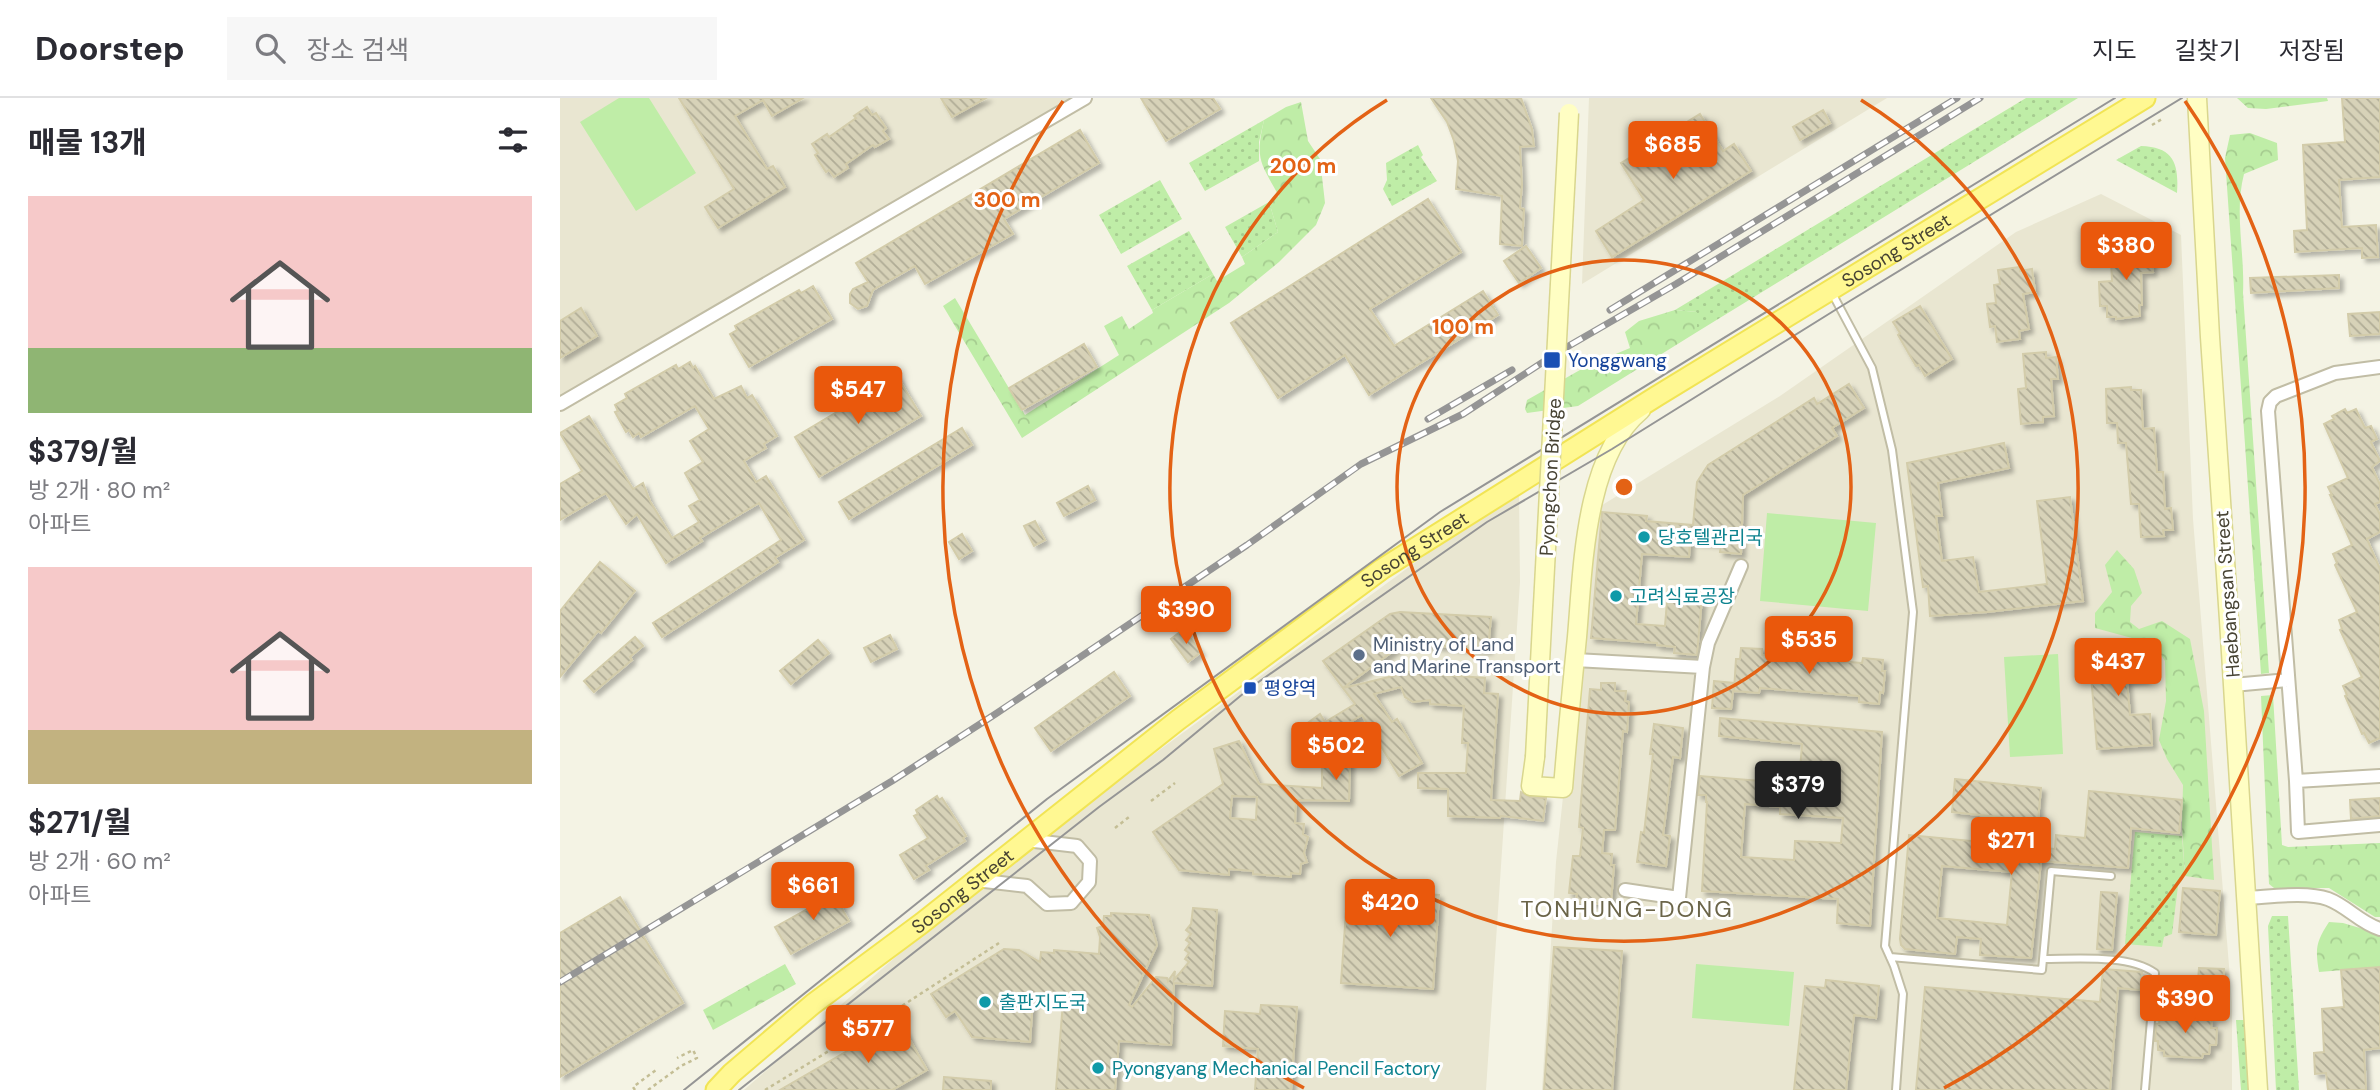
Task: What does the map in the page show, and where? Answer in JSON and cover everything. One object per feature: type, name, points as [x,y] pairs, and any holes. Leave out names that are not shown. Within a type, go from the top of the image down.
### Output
[{"type":"main road","name":"Sosong Street","points":[[732,1073],[813,1004],[976,880],[1178,720],[1382,569],[2145,98]]},
{"type":"main road","points":[[699,1090],[732,1073]]},
{"type":"main road","points":[[716,1090],[732,1073]]},
{"type":"street","points":[[560,404],[1085,98]]},
{"type":"street","name":"Haebangsan Street","points":[[2197,98],[2258,1090]]},
{"type":"street","name":"Pyongchon Bridge","points":[[1569,106],[1535,757],[1531,786],[1563,788],[1575,660]]},
{"type":"street","points":[[2380,367],[2335,373],[2276,396],[2270,402],[2268,411],[2298,832],[2380,825]]},
{"type":"street","points":[[1657,397],[1631,418],[1601,473],[1588,519],[1575,660],[1703,667]]},
{"type":"street","points":[[1625,890],[1679,898],[1703,667],[1708,643],[1741,566]]},
{"type":"street","points":[[2233,685],[2288,680]]},
{"type":"street","points":[[2296,781],[2380,776]]},
{"type":"street","points":[[976,880],[1027,886],[1047,904],[1071,903],[1089,882],[1090,861],[1077,846],[1026,840]]},
{"type":"street","points":[[2246,898],[2301,895],[2328,898],[2367,924],[2380,929]]},
{"type":"lane","points":[[1831,291],[1872,368],[1892,450],[1913,612],[1885,946],[1903,994],[1896,1090]]},
{"type":"lane","points":[[1890,957],[2042,970],[2051,871],[2111,876]]},
{"type":"lane","points":[[2043,959],[2099,959],[2143,964],[2155,973],[2145,1090]]},
{"type":"path","points":[[2152,125],[2162,119]]},
{"type":"path","points":[[1151,801],[1175,783]]},
{"type":"path","points":[[1115,828],[1129,817]]},
{"type":"path","points":[[765,1090],[999,943]]},
{"type":"path","points":[[648,1090],[697,1058],[693,1050],[677,1058]]},
{"type":"path","points":[[635,1090],[634,1087],[656,1070]]},
{"type":"shaded area","points":[[560,98],[1075,98],[560,396]]},
{"type":"shaded area","points":[[1589,98],[1887,98],[1582,284]]},
{"type":"shaded area","points":[[2101,194],[2181,235],[2193,519],[2232,1003],[2232,1090],[1542,1090],[1556,862],[1592,527],[1599,507],[1780,396],[2016,232]]},
{"type":"shaded area","points":[[1519,496],[1520,582],[1486,1090],[744,1090],[923,933],[1135,768],[1454,534]]},
{"type":"green space","points":[[619,98],[649,98],[696,173],[636,211],[580,122]]},
{"type":"green space","points":[[2026,98],[2078,98],[1697,332],[1697,312],[1675,310]]},
{"type":"green space","points":[[2237,98],[2327,98],[2328,101],[2266,109],[2248,108]]},
{"type":"green space","points":[[1301,102],[1308,141],[1320,159],[1325,203],[1316,225],[1279,262],[1229,303],[1022,438],[943,306],[955,298],[1025,415],[1119,355],[1104,326],[1122,316],[1129,329],[1153,313],[1152,310],[1213,274],[1217,281],[1245,264],[1242,257],[1278,232],[1269,202],[1279,196],[1261,160],[1261,133],[1264,120]]},
{"type":"green space","points":[[1264,120],[1259,142],[1259,161],[1205,191],[1189,163]]},
{"type":"green space","points":[[2250,133],[2277,143],[2278,160],[2244,174],[2240,203],[2243,293],[2269,673],[2261,674],[2225,158],[2230,135]]},
{"type":"green space","points":[[1418,145],[1423,155],[1421,157],[1437,181],[1392,206],[1383,189],[1387,180],[1386,163]]},
{"type":"green space","points":[[2141,146],[2161,150],[2172,159],[2177,174],[2177,193],[2116,160]]},
{"type":"green space","points":[[1160,180],[1182,219],[1121,254],[1099,215]]},
{"type":"green space","points":[[1269,202],[1278,232],[1242,257],[1225,227]]},
{"type":"green space","points":[[1189,231],[1213,274],[1152,310],[1127,266]]},
{"type":"green space","points":[[1675,310],[1697,312],[1697,332],[1578,406],[1527,413],[1527,400],[1587,366],[1630,348],[1625,332],[1639,321]]},
{"type":"green space","points":[[1767,513],[1876,523],[1868,611],[1760,601]]},
{"type":"green space","points":[[2117,550],[2134,569],[2142,593],[2131,606],[2130,622],[2139,629],[2162,621],[2190,639],[2204,711],[2214,880],[2185,876],[2183,785],[2159,740],[2166,701],[2165,661],[2154,644],[2095,628],[2095,613],[2112,592],[2105,565]]},
{"type":"green space","points":[[2058,654],[2063,754],[2010,757],[2004,657]]},
{"type":"green space","points":[[2273,695],[2282,845],[2288,847],[2380,843],[2380,917],[2375,917],[2329,888],[2274,888],[2269,884],[2261,696]]},
{"type":"green space","points":[[2135,832],[2182,836],[2185,876],[2178,886],[2172,934],[2164,937],[2162,947],[2125,944]]},
{"type":"green space","points":[[2272,916],[2288,916],[2299,1090],[2276,1090],[2268,926]]},
{"type":"green space","points":[[2329,922],[2343,923],[2380,934],[2380,967],[2319,972],[2318,946]]},
{"type":"green space","points":[[785,964],[796,984],[713,1030],[703,1010]]},
{"type":"green space","points":[[1696,964],[1794,972],[1789,1026],[1692,1018]]},
{"type":"green space","points":[[2236,1020],[2245,1020],[2250,1090],[2241,1090]]},
{"type":"building","points":[[679,98],[803,98],[772,116],[763,100],[735,116],[767,169],[773,166],[785,187],[718,228],[705,207],[734,189]]},
{"type":"building","points":[[941,98],[986,98],[952,117]]},
{"type":"building","points":[[1141,98],[1213,98],[1220,109],[1166,141]]},
{"type":"building","points":[[1431,98],[1521,98],[1532,129],[1534,146],[1520,147],[1520,208],[1524,209],[1522,246],[1500,244],[1502,196],[1456,189],[1458,161],[1454,141],[1447,122]]},
{"type":"building","points":[[2342,98],[2380,98],[2380,177],[2339,180],[2342,227],[2376,225],[2378,257],[2362,258],[2362,248],[2295,252],[2294,231],[2307,230],[2303,145],[2345,142]]},
{"type":"building","points":[[867,107],[872,115],[876,113],[886,128],[883,131],[889,139],[875,147],[873,145],[846,164],[848,168],[834,177],[829,170],[826,172],[815,155],[818,153],[812,144],[827,134],[829,137]]},
{"type":"building","points":[[1823,110],[1830,123],[1800,140],[1793,127]]},
{"type":"building","points":[[1700,114],[1723,151],[1734,144],[1751,171],[1612,257],[1596,231],[1644,200],[1621,163]]},
{"type":"building","points":[[1080,130],[1099,163],[1004,219],[1013,234],[925,284],[915,266],[873,290],[867,306],[858,309],[850,303],[853,289],[868,282],[856,263]]},
{"type":"building","points":[[1428,199],[1461,252],[1370,309],[1394,346],[1483,291],[1498,315],[1369,395],[1345,355],[1278,398],[1231,323]]},
{"type":"building","points":[[2116,245],[2149,246],[2153,272],[2141,273],[2140,316],[2116,319],[2107,317],[2107,306],[2100,306],[2099,282],[2112,281],[2111,261],[2117,260]]},
{"type":"building","points":[[1526,246],[1541,268],[1519,283],[1504,261]]},
{"type":"building","points":[[2020,267],[2020,271],[2032,269],[2035,292],[2023,294],[2029,329],[2019,331],[2020,339],[1997,342],[1995,326],[1990,327],[1987,304],[1996,303],[1994,285],[2000,284],[1998,270]]},
{"type":"building","points":[[2339,275],[2339,288],[2251,293],[2250,278]]},
{"type":"building","points":[[813,286],[832,319],[749,367],[730,334],[737,330],[735,326],[799,290],[801,293]]},
{"type":"building","points":[[1920,306],[1952,359],[1925,376],[1919,365],[1916,366],[1893,322]]},
{"type":"building","points":[[581,308],[597,336],[560,358],[560,321]]},
{"type":"building","points":[[2380,312],[2380,334],[2350,336],[2348,314]]},
{"type":"building","points":[[1084,344],[1097,367],[1022,410],[1009,388]]},
{"type":"building","points":[[2046,352],[2046,358],[2056,357],[2058,379],[2051,379],[2054,416],[2043,417],[2043,422],[2021,424],[2018,389],[2026,388],[2023,354]]},
{"type":"building","points":[[690,362],[714,399],[741,386],[747,398],[752,395],[777,436],[764,444],[766,448],[744,461],[756,482],[766,476],[804,540],[775,558],[778,562],[662,637],[653,623],[781,540],[759,503],[700,538],[702,541],[666,563],[637,514],[626,524],[606,493],[560,520],[560,484],[582,471],[560,433],[589,416],[633,489],[643,483],[650,501],[672,538],[699,522],[689,506],[700,500],[685,473],[703,462],[690,441],[709,429],[695,406],[641,437],[639,433],[633,437],[629,430],[626,432],[615,412],[618,411],[615,405],[627,398],[625,394],[676,365],[678,369]]},
{"type":"building","points":[[897,376],[921,416],[819,477],[795,437]]},
{"type":"building","points":[[1849,384],[1864,408],[1832,428],[1837,436],[1743,495],[1741,554],[1720,552],[1721,543],[1690,541],[1689,557],[1642,554],[1636,624],[1665,626],[1668,589],[1688,591],[1688,597],[1702,598],[1697,655],[1674,653],[1675,647],[1657,643],[1591,638],[1602,512],[1647,516],[1646,521],[1693,525],[1697,482],[1708,465],[1814,398],[1817,404]]},
{"type":"building","points":[[2131,387],[2131,390],[2141,390],[2143,429],[2154,428],[2157,472],[2163,472],[2165,509],[2171,508],[2173,530],[2163,530],[2164,536],[2141,537],[2139,504],[2131,504],[2126,443],[2118,443],[2117,423],[2107,423],[2106,389]]},
{"type":"building","points":[[2345,409],[2347,413],[2356,409],[2365,428],[2371,426],[2377,439],[2371,442],[2380,461],[2372,467],[2380,485],[2380,502],[2375,504],[2380,515],[2380,532],[2367,539],[2380,569],[2380,738],[2369,743],[2364,733],[2362,734],[2343,686],[2362,677],[2340,630],[2339,620],[2357,612],[2335,565],[2337,563],[2333,554],[2352,545],[2328,487],[2348,478],[2324,424]]},
{"type":"building","points":[[962,428],[972,445],[849,519],[839,502]]},
{"type":"building","points":[[2004,443],[2009,468],[1938,483],[1942,516],[1936,516],[1942,561],[1973,557],[1979,592],[2047,584],[2037,501],[2070,497],[2083,601],[1930,616],[1928,586],[1923,587],[1907,463]]},
{"type":"building","points":[[1088,486],[1095,500],[1064,516],[1057,503]]},
{"type":"building","points":[[1035,521],[1045,540],[1034,546],[1024,526]]},
{"type":"building","points":[[962,534],[972,551],[959,559],[949,542]]},
{"type":"building","points":[[600,562],[635,591],[560,677],[560,611]]},
{"type":"building","name":"Ministry of Land and Marine Transport","points":[[1400,612],[1491,617],[1488,650],[1404,643],[1343,688],[1323,661],[1390,614]]},
{"type":"building","points":[[1184,629],[1201,652],[1188,662],[1171,639]]},
{"type":"building","points":[[890,635],[897,649],[871,662],[864,648]]},
{"type":"building","points":[[635,637],[643,646],[630,657],[632,660],[594,692],[584,681]]},
{"type":"building","points":[[818,640],[829,653],[791,684],[780,671]]},
{"type":"building","points":[[2143,646],[2145,679],[2127,681],[2130,715],[2150,714],[2152,745],[2097,749],[2089,650]]},
{"type":"building","points":[[1741,648],[1762,649],[1762,655],[1862,663],[1863,658],[1883,660],[1883,693],[1880,692],[1879,704],[1859,702],[1859,696],[1760,688],[1759,693],[1734,691],[1736,659],[1740,659]]},
{"type":"building","points":[[1418,670],[1419,673],[1485,678],[1484,693],[1498,694],[1491,800],[1520,801],[1521,792],[1530,797],[1546,798],[1543,821],[1501,816],[1448,816],[1448,789],[1418,788],[1418,773],[1466,773],[1468,743],[1462,743],[1464,706],[1430,704],[1430,700],[1413,702],[1405,697],[1401,687],[1374,694],[1392,722],[1397,719],[1422,763],[1399,776],[1362,715],[1333,733],[1350,757],[1349,801],[1296,800],[1295,823],[1304,824],[1303,834],[1308,837],[1304,853],[1307,862],[1301,864],[1300,874],[1291,873],[1291,877],[1229,869],[1229,875],[1179,870],[1153,832],[1223,784],[1214,749],[1239,741],[1259,784],[1322,788],[1322,764],[1298,730],[1320,714],[1325,722],[1355,704],[1343,688]],"holes":[[[1232,796],[1257,797],[1256,820],[1230,818]]]},
{"type":"building","points":[[1114,672],[1130,696],[1051,751],[1035,728]]},
{"type":"building","points":[[1714,681],[1734,683],[1731,709],[1712,708]]},
{"type":"building","points":[[1601,683],[1615,683],[1615,691],[1626,691],[1625,701],[1629,702],[1627,732],[1623,731],[1615,830],[1604,830],[1602,853],[1612,854],[1611,865],[1614,865],[1611,902],[1600,900],[1599,904],[1576,902],[1577,894],[1569,893],[1573,856],[1580,856],[1583,828],[1579,827],[1590,689],[1601,690]]},
{"type":"building","points":[[1720,718],[1882,732],[1870,926],[1837,923],[1838,899],[1702,891],[1707,802],[1706,795],[1698,795],[1700,776],[1799,784],[1802,744],[1719,736]],"holes":[[[1745,804],[1780,807],[1780,814],[1843,818],[1841,843],[1795,841],[1794,860],[1741,857]]]},
{"type":"building","points":[[1654,724],[1683,728],[1680,758],[1673,757],[1663,835],[1670,836],[1666,866],[1637,862],[1641,832],[1644,833]]},
{"type":"building","points":[[1955,779],[2041,788],[2038,821],[1952,812]]},
{"type":"building","points":[[2089,791],[2182,800],[2179,833],[2131,828],[2128,868],[2041,861],[2031,958],[1980,955],[1981,939],[1957,937],[1955,954],[1905,949],[1901,945],[1909,835],[2055,849],[2056,835],[2085,838]],"holes":[[[1942,866],[2012,872],[2007,925],[1937,918]]]},
{"type":"building","points":[[937,796],[939,800],[942,798],[966,836],[963,838],[965,841],[926,866],[929,870],[914,879],[900,855],[928,838],[914,816],[918,814],[916,810]]},
{"type":"building","points":[[2380,798],[2380,816],[2351,819],[2350,800]]},
{"type":"building","points":[[2183,888],[2220,891],[2216,935],[2179,932]]},
{"type":"building","points":[[1359,889],[1439,895],[1433,989],[1341,983],[1347,897]]},
{"type":"building","points":[[822,892],[835,896],[849,921],[791,954],[775,927],[811,907],[813,896]]},
{"type":"building","points":[[2101,892],[2117,893],[2112,950],[2097,949]]},
{"type":"building","points":[[620,897],[683,1003],[560,1077],[560,933]]},
{"type":"building","points":[[1193,908],[1217,910],[1212,986],[1174,983],[1171,1045],[1119,1041],[1115,1090],[1056,1090],[1063,1002],[1033,999],[1030,1042],[972,1037],[955,1011],[946,1017],[931,994],[1004,949],[1019,950],[1040,962],[1041,952],[1054,953],[1054,950],[1099,954],[1100,937],[1097,928],[1103,926],[1104,916],[1111,916],[1111,913],[1149,915],[1157,945],[1129,1005],[1132,1007],[1156,977],[1167,978],[1168,981],[1175,971],[1174,980],[1189,962],[1185,959],[1189,953],[1185,950],[1190,943],[1186,940],[1191,934],[1186,930],[1191,924]]},
{"type":"building","points":[[1554,947],[1622,951],[1612,1090],[1544,1090]]},
{"type":"building","points":[[2380,967],[2380,1048],[2364,1050],[2366,1090],[2328,1090],[2326,1073],[2315,1074],[2314,1053],[2324,1052],[2322,1009],[2344,1007],[2341,970]]},
{"type":"building","points":[[2199,968],[2224,969],[2222,994],[2197,993]]},
{"type":"building","points":[[2103,969],[2142,972],[2140,990],[2118,988],[2110,1090],[1916,1090],[1925,987],[2100,1002]]},
{"type":"building","points":[[1826,980],[1879,986],[1876,1018],[1854,1015],[1846,1090],[1794,1090],[1805,986],[1825,988]]},
{"type":"building","points":[[1261,1005],[1297,1007],[1291,1090],[1255,1090],[1258,1049],[1223,1046],[1225,1011],[1260,1014]]},
{"type":"building","points":[[2167,1011],[2205,1014],[2205,1018],[2212,1019],[2211,1028],[2217,1028],[2216,1045],[2210,1045],[2209,1054],[2203,1054],[2202,1058],[2164,1056],[2164,1051],[2158,1050],[2158,1041],[2155,1041],[2156,1024],[2159,1024],[2160,1015],[2166,1016]]},
{"type":"building","points":[[899,1021],[927,1070],[892,1090],[780,1090]]},
{"type":"building","points":[[944,1077],[991,1081],[991,1090],[943,1090]]},
{"type":"tram line","points":[[684,1090],[1047,799],[1440,512],[2115,98]]},
{"type":"tram line","points":[[739,1090],[1099,807],[1163,760],[1250,688],[1487,522],[1612,449],[2182,98]]},
{"type":"railway","points":[[1610,310],[1957,98]]},
{"type":"railway","points":[[560,982],[892,781],[1247,545],[1361,464],[1463,414],[1560,351],[1676,284],[1980,98]]},
{"type":"railway","points":[[1428,419],[1512,370]]},
{"type":"place","name":"Yonggwang","points":[[1552,360]]},
{"type":"place","name":"당호텔관리국","points":[[1644,537]]},
{"type":"place","name":"고려식료공장","points":[[1616,596]]},
{"type":"place","name":"Ministry of Land and Marine Transport","points":[[1359,655]]},
{"type":"place","name":"평양역","points":[[1250,688]]},
{"type":"place","name":"출판지도국","points":[[985,1002]]},
{"type":"place","name":"Pyongyang Mechanical Pencil Factory","points":[[1098,1068]]},
{"type":"district","name":"TONHUNG-DONG","points":[[1627,909]]}]
